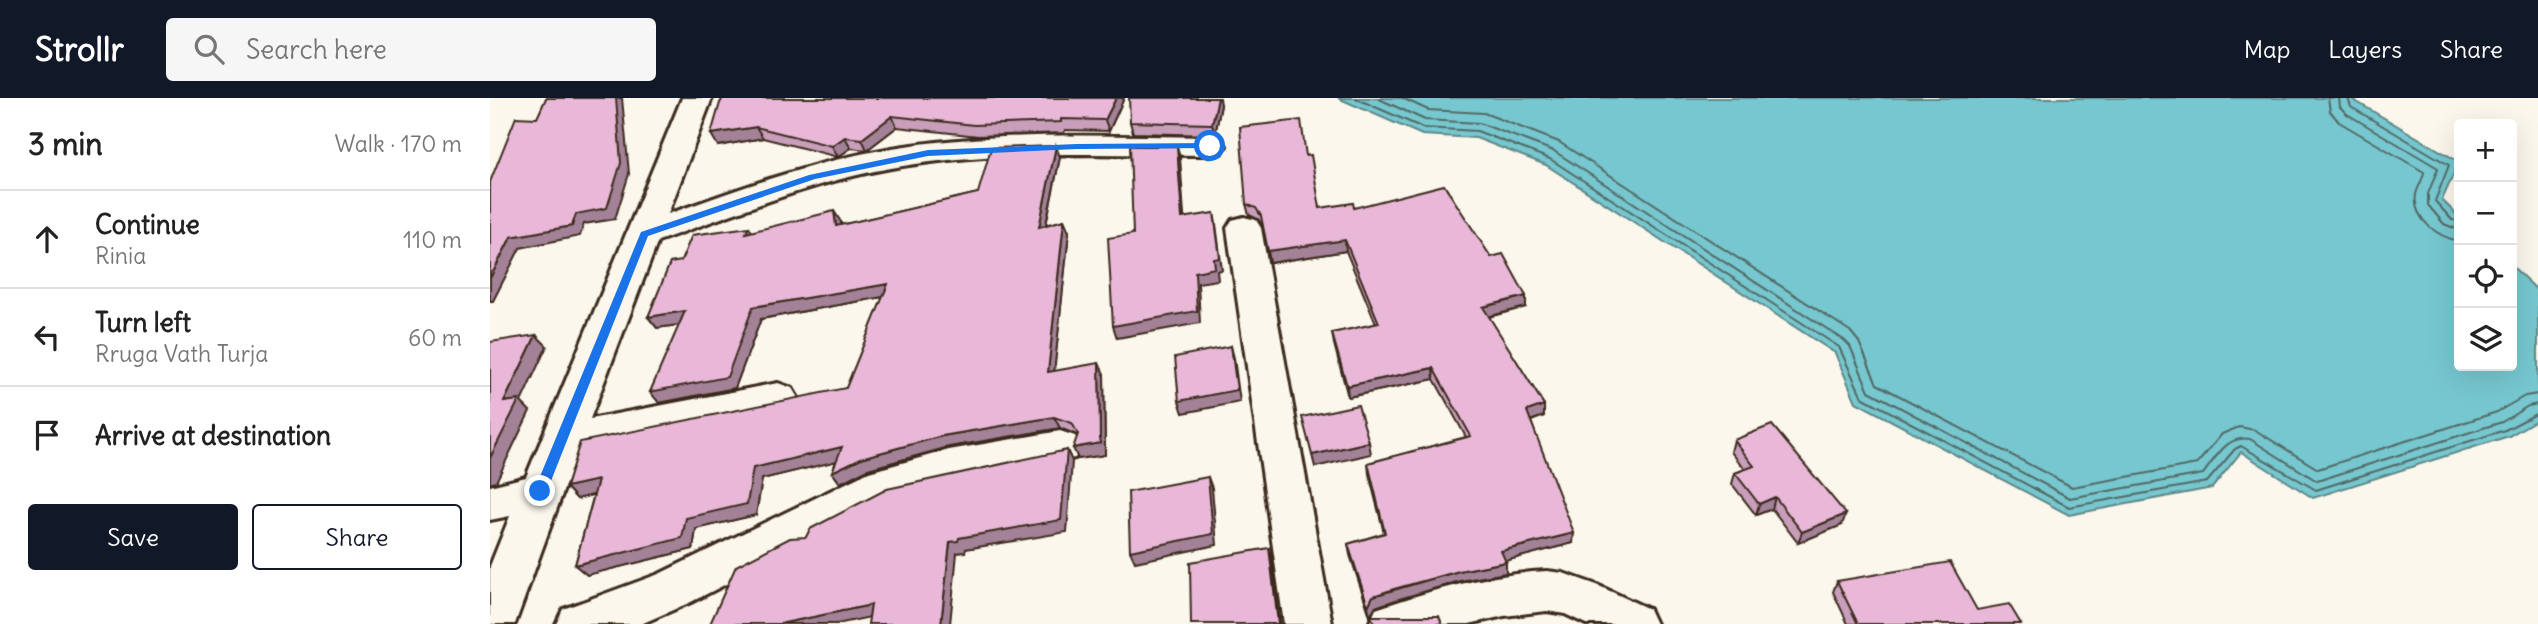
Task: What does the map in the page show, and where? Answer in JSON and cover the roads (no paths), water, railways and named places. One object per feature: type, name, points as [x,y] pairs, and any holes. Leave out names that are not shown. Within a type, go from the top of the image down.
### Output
[{"type":"street","points":[[491,624],[540,491],[697,98]]},
{"type":"street","points":[[644,234],[812,177],[928,153],[1077,146],[1210,146]]},
{"type":"street","points":[[1244,228],[1308,624]]},
{"type":"street","points":[[562,440],[778,398]]},
{"type":"street","points":[[580,624],[606,617],[703,576],[787,530],[882,485],[977,461],[1060,447]]},
{"type":"street","points":[[490,503],[540,491]]},
{"type":"street","points":[[1393,624],[1531,590],[1560,592],[1587,601],[1632,624]]},
{"type":"water","points":[[1338,98],[2350,98],[2454,159],[2454,173],[2442,200],[2454,212],[2454,371],[2517,371],[2517,271],[2538,291],[2538,419],[2509,436],[2313,498],[2241,452],[2212,488],[2069,515],[1856,402],[1835,353],[1546,165],[1476,138],[1422,135]]}]
